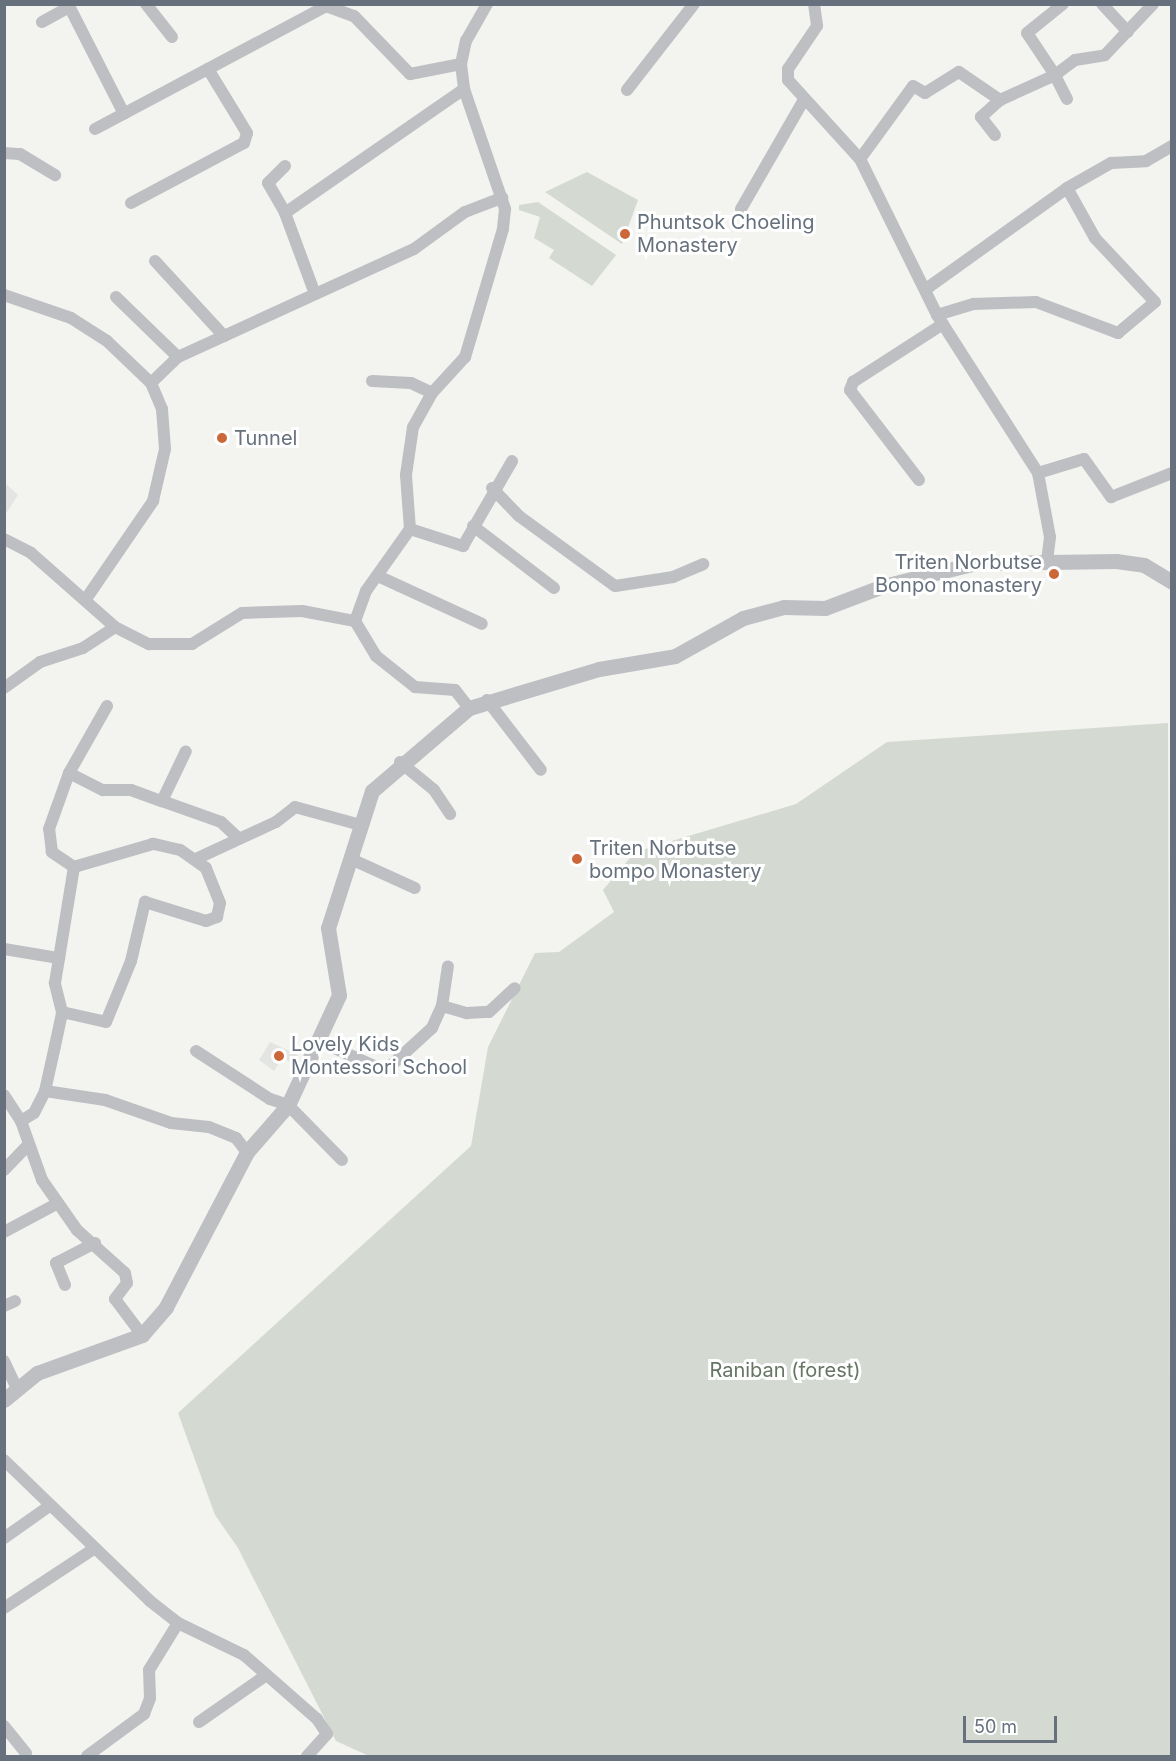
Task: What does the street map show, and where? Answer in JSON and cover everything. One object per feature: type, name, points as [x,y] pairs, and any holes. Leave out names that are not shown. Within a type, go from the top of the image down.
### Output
[{"type":"street","points":[[146,4],[172,37]]},
{"type":"street","points":[[355,621],[366,591],[380,577],[410,529],[406,475],[413,427],[432,393],[465,357],[503,229],[502,198],[464,89],[461,64],[466,41],[487,4]]},
{"type":"street","points":[[627,90],[694,4]]},
{"type":"street","points":[[814,4],[817,26],[787,75],[803,101],[860,159],[940,320],[1038,473],[1050,537],[1047,560]]},
{"type":"street","points":[[1063,4],[1028,33],[1055,75],[1067,99]]},
{"type":"street","points":[[1102,4],[1128,32]]},
{"type":"street","points":[[995,135],[981,117],[1000,100],[1055,75],[1075,60],[1105,55],[1153,4]]},
{"type":"street","points":[[95,129],[326,5],[354,16],[410,74],[461,64]]},
{"type":"street","points":[[42,22],[68,6],[124,114]]},
{"type":"street","points":[[130,203],[244,143],[247,133],[208,69]]},
{"type":"street","points":[[860,159],[913,86],[925,93],[959,72],[1000,100]]},
{"type":"street","points":[[285,213],[464,89]]},
{"type":"street","points":[[741,208],[803,101]]},
{"type":"street","points":[[926,289],[1067,188],[1111,163],[1146,161],[1172,146]]},
{"type":"street","points":[[4,153],[20,153],[55,175]]},
{"type":"street","points":[[285,166],[268,183],[285,213],[315,294]]},
{"type":"street","points":[[919,480],[850,390],[853,382],[940,320],[974,304],[1036,302],[1118,333],[1155,302],[1095,238],[1067,188]]},
{"type":"street","points":[[151,383],[178,357],[414,249],[465,213],[502,198]]},
{"type":"street","points":[[155,261],[224,336]]},
{"type":"street","points":[[4,295],[71,318],[107,341],[151,383],[162,409],[165,449],[153,501],[86,599]]},
{"type":"street","points":[[116,297],[178,357]]},
{"type":"street","points":[[372,381],[411,383],[432,393]]},
{"type":"street","points":[[1038,473],[1084,459],[1111,497],[1172,473]]},
{"type":"street","points":[[410,529],[463,546],[492,488],[512,461]]},
{"type":"street","points":[[492,488],[519,516],[615,586],[673,577],[703,564]]},
{"type":"street","points":[[473,526],[554,588]]},
{"type":"street","points":[[4,539],[31,553],[86,599],[115,627],[149,644],[192,644],[242,613],[302,611],[355,621],[376,656],[415,687],[455,690],[469,708]]},
{"type":"street","points":[[4,1400],[16,1387],[37,1374],[142,1335],[199,1250],[247,1152],[288,1105],[320,1041],[339,995],[328,928],[372,791],[400,762],[469,708],[488,700],[599,669],[675,656],[699,638],[784,607],[825,608],[883,586],[976,563],[1047,560],[1131,562],[1172,582]]},
{"type":"street","points":[[380,577],[482,624]]},
{"type":"street","points":[[4,688],[40,662],[83,648],[115,627]]},
{"type":"street","points":[[488,700],[541,770]]},
{"type":"street","points":[[74,867],[48,844],[69,773],[107,706]]},
{"type":"street","points":[[162,801],[186,751]]},
{"type":"street","points":[[400,762],[434,790],[450,814]]},
{"type":"street","points":[[69,773],[103,790],[131,790],[214,818],[237,837]]},
{"type":"street","points":[[198,858],[237,837],[276,822],[295,807],[361,825]]},
{"type":"street","points":[[62,1012],[106,1022],[131,961],[145,902],[206,921],[217,917],[214,881],[198,858],[153,844],[74,867]]},
{"type":"street","points":[[351,859],[416,888]]},
{"type":"street","points":[[21,1121],[34,1113],[45,1091],[62,1012],[55,983],[74,867]]},
{"type":"street","points":[[4,949],[59,958]]},
{"type":"street","points":[[320,1041],[385,1071],[427,1035],[442,1006],[448,966]]},
{"type":"street","points":[[442,1006],[467,1013],[489,1012],[515,988]]},
{"type":"street","points":[[196,1051],[288,1105],[342,1160]]},
{"type":"street","points":[[45,1091],[105,1100],[171,1123],[209,1127],[236,1138],[247,1152]]},
{"type":"street","points":[[4,1095],[21,1121],[27,1146],[58,1203],[125,1274],[127,1283],[115,1299],[142,1335]]},
{"type":"street","points":[[4,1170],[27,1146]]},
{"type":"street","points":[[4,1232],[58,1203]]},
{"type":"street","points":[[65,1285],[56,1263],[94,1243]]},
{"type":"street","points":[[4,1361],[16,1387]]},
{"type":"street","points":[[4,1460],[92,1550],[178,1623],[244,1655],[327,1734],[307,1756]]},
{"type":"street","points":[[4,1538],[48,1507]]},
{"type":"street","points":[[6,1605],[92,1550]]},
{"type":"street","points":[[87,1756],[144,1714],[150,1698],[149,1671],[178,1623]]},
{"type":"street","points":[[199,1722],[265,1676]]},
{"type":"street","points":[[4,1726],[26,1753]]},
{"type":"shaded area","points":[[5,483],[18,495],[5,515]]},
{"type":"shaded area","name":"Lovely Kids Montessori School","points":[[270,1042],[298,1055],[293,1064],[283,1057],[274,1071],[259,1060]]},
{"type":"green space","points":[[587,172],[638,200],[622,244],[545,192]]},
{"type":"green space","points":[[538,202],[616,255],[592,286],[549,258],[554,250],[534,238],[540,217],[519,210],[519,205]]},
{"type":"green space","name":"Raniban (forest)","points":[[1168,723],[1171,1756],[369,1756],[336,1741],[238,1548],[215,1515],[178,1413],[471,1146],[488,1047],[535,953],[559,952],[614,912],[603,890],[635,852],[796,804],[887,742]]},
{"type":"place","name":"Phuntsok Choeling Monastery","points":[[625,234]]},
{"type":"place","name":"Tunnel","points":[[222,438]]},
{"type":"place","name":"Triten Norbutse Bonpo monastery","points":[[1054,574]]},
{"type":"place","name":"Triten Norbutse bompo Monastery","points":[[577,859]]},
{"type":"place","name":"Lovely Kids Montessori School","points":[[279,1056]]}]
